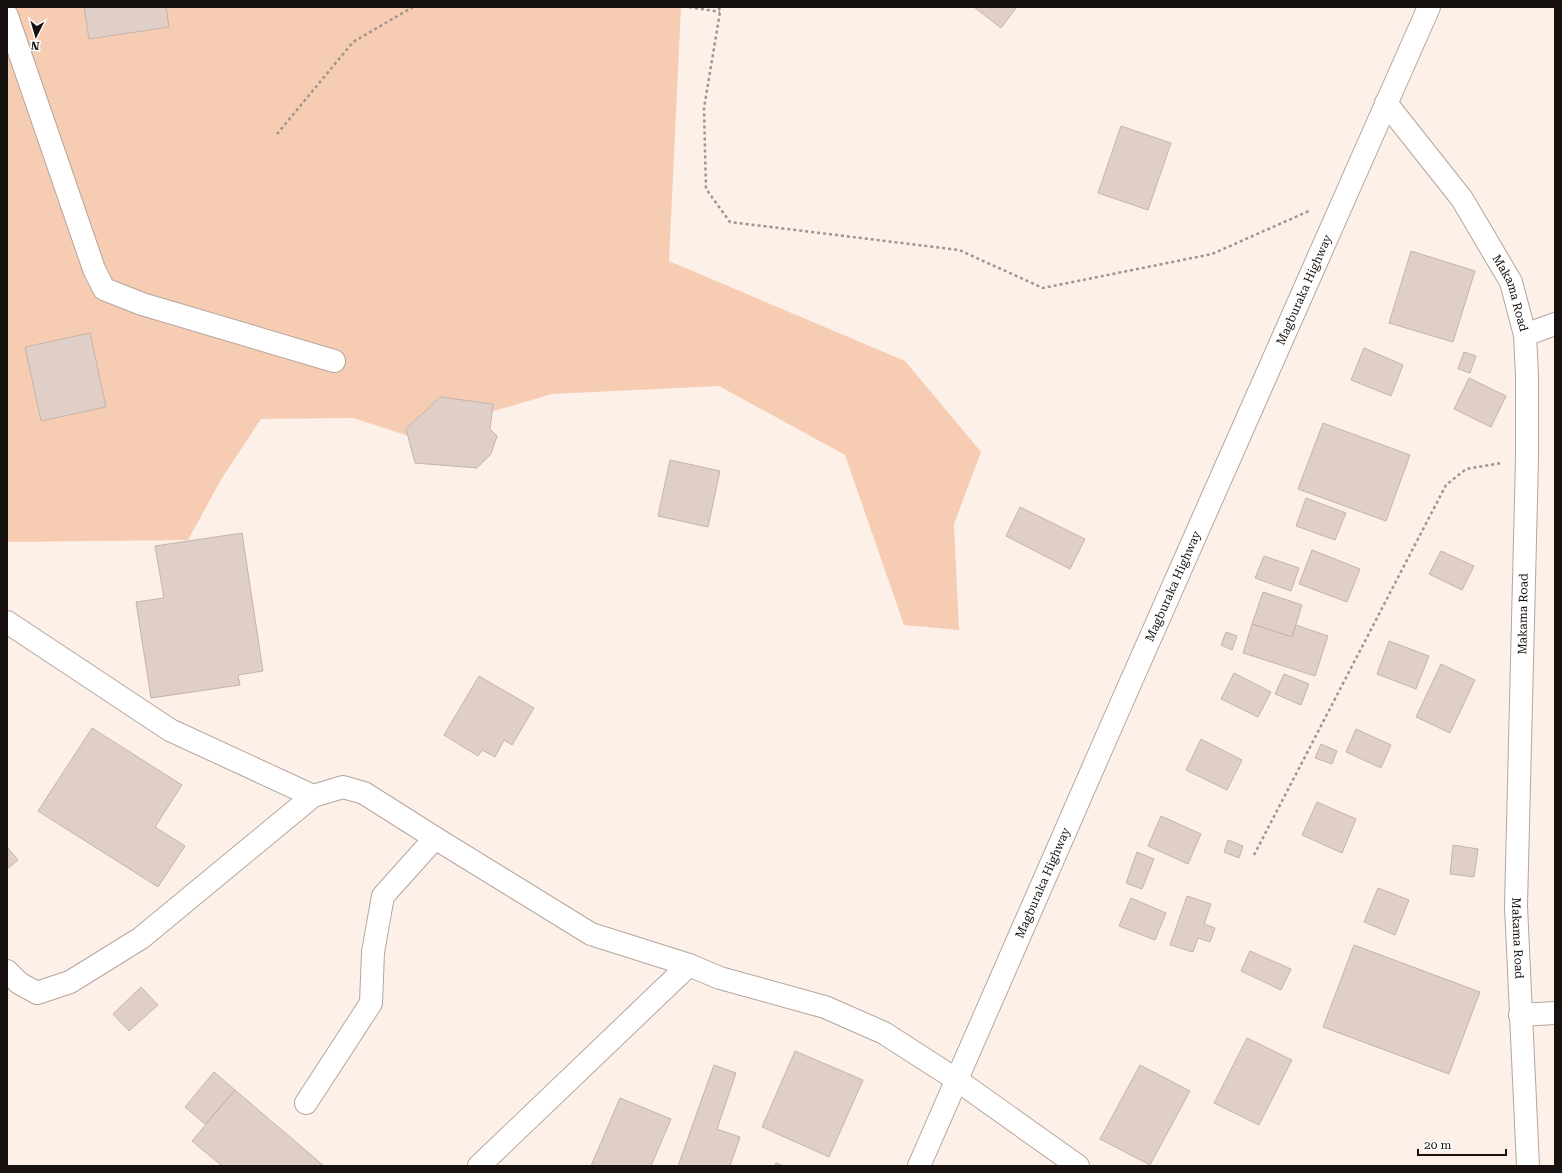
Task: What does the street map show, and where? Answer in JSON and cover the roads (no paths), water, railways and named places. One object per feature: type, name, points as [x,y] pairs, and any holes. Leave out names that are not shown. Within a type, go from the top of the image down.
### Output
[{"type":"street","name":"Magburaka Highway","points":[[919,1166],[1429,7]]},
{"type":"street","points":[[7,16],[94,268],[104,289],[142,304],[334,361]]},
{"type":"street","name":"Makama Road","points":[[1386,103],[1462,199],[1510,282],[1525,335],[1527,376],[1527,458],[1516,906],[1528,1166]]},
{"type":"street","points":[[1525,335],[1555,324]]},
{"type":"street","points":[[7,622],[170,730],[313,796]]},
{"type":"street","points":[[7,971],[18,983],[37,992],[70,982],[141,938],[313,796],[343,787],[364,792],[435,838],[591,934],[689,965],[720,978],[825,1007],[884,1033],[957,1080],[1078,1166]]},
{"type":"street","points":[[306,1103],[371,1003],[373,952],[383,896],[435,838]]},
{"type":"street","points":[[479,1166],[689,965]]},
{"type":"street","points":[[1520,1015],[1555,1013]]}]
